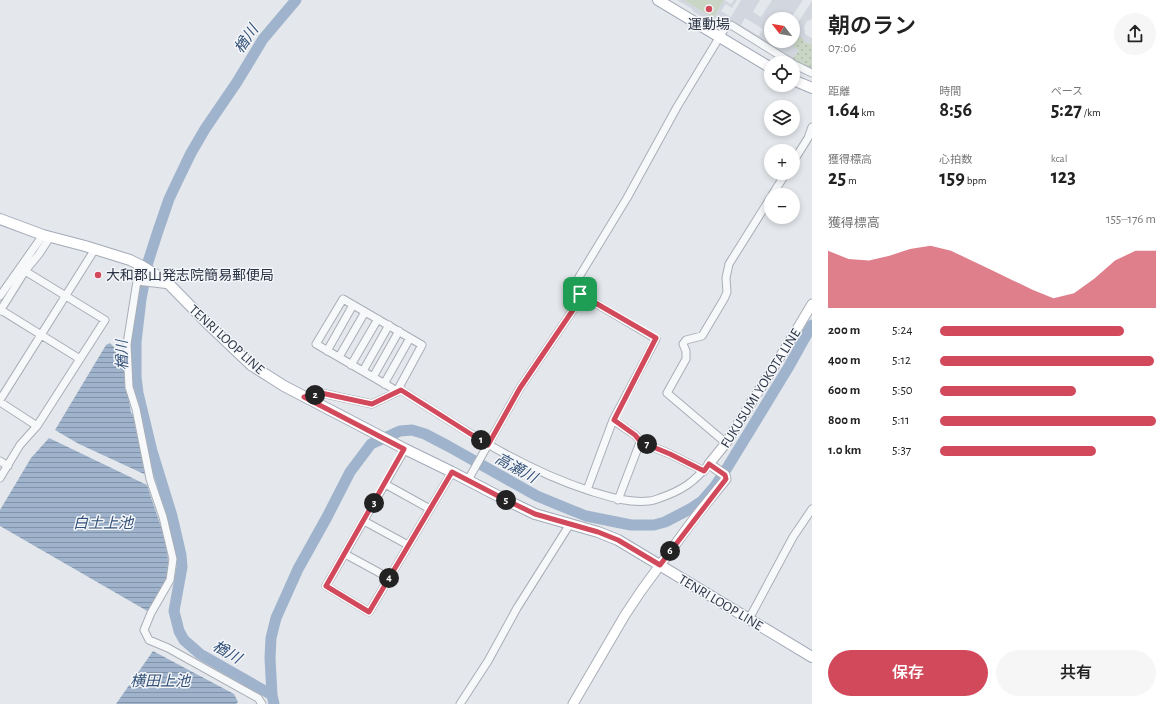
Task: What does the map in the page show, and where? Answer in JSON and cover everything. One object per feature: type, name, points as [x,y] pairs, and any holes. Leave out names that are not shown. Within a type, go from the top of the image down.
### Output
[{"type":"main road","points":[[658,0],[764,64]]},
{"type":"main road","points":[[800,83],[812,88]]},
{"type":"main road","name":"TENRI LOOP LINE","points":[[0,219],[46,236],[130,260],[142,266],[153,272],[170,285],[251,365],[284,386],[404,449],[535,514],[598,532],[618,540],[812,657]]},
{"type":"main road","name":"FUKUSUMI YOKOTA LINE","points":[[709,468],[790,342],[812,304]]},
{"type":"main road","points":[[573,704],[625,614],[696,516],[726,479],[725,475],[709,468]]},
{"type":"street","points":[[468,480],[520,388],[575,307],[580,294],[578,282],[579,277],[628,198],[677,107],[725,28],[732,25],[782,56]]},
{"type":"street","points":[[800,67],[812,73]]},
{"type":"street","points":[[800,151],[808,138],[812,127]]},
{"type":"street","points":[[726,443],[667,393],[686,359],[686,351],[683,344],[686,340],[702,336],[727,292],[726,278],[729,264],[764,209]]},
{"type":"street","points":[[46,236],[39,254],[25,271],[0,310],[80,359]]},
{"type":"street","points":[[0,296],[46,236]]},
{"type":"street","points":[[37,426],[0,401],[95,249]]},
{"type":"street","points":[[0,478],[20,445],[37,426],[105,320],[25,271]]},
{"type":"street","points":[[170,285],[137,282],[127,344],[129,387],[136,409],[150,479],[164,517],[173,559],[170,580],[151,613],[144,630],[149,640],[168,648],[258,698],[262,704]]},
{"type":"street","points":[[580,294],[656,338],[614,420],[587,490]]},
{"type":"street","points":[[304,397],[321,393],[372,404],[398,391],[422,345],[343,299],[316,344],[384,384],[398,391],[401,390],[488,445],[526,466],[566,483],[618,500],[650,501],[675,493],[691,483],[709,468]]},
{"type":"street","points":[[327,351],[354,305]]},
{"type":"street","points":[[339,357],[365,312]]},
{"type":"street","points":[[351,365],[378,319]]},
{"type":"street","points":[[363,371],[388,325]]},
{"type":"street","points":[[372,377],[399,332]]},
{"type":"street","points":[[384,384],[410,338]]},
{"type":"street","points":[[614,420],[635,435],[641,442],[709,468]]},
{"type":"street","points":[[618,500],[638,445],[641,442]]},
{"type":"street","points":[[404,449],[326,586],[369,612],[452,472]]},
{"type":"street","points":[[0,461],[8,466]]},
{"type":"street","points":[[385,484],[430,509]]},
{"type":"street","points":[[749,619],[793,537],[812,509]]},
{"type":"street","points":[[364,521],[408,545]]},
{"type":"street","points":[[460,704],[488,661],[517,608],[570,524]]},
{"type":"street","points":[[345,554],[389,578]]},
{"type":"shaded area","points":[[677,0],[684,0],[713,17],[724,0],[731,4],[734,0],[737,0],[732,8],[726,4],[721,11],[731,17],[741,0],[760,0],[753,12],[761,17],[764,12],[764,43],[731,23],[723,29],[694,12],[691,8]],"holes":[[[745,18],[763,29],[759,36],[741,25]]]},
{"type":"shaded area","points":[[772,0],[803,0],[795,12],[764,12]]},
{"type":"shaded area","points":[[812,1],[812,19],[807,21],[804,27],[805,34],[812,38],[812,44],[806,43],[802,40],[800,47],[800,19]]},
{"type":"shaded area","points":[[772,48],[800,48],[795,56],[785,56]]},
{"type":"green space","name":"運動場","points":[[684,0],[724,0],[713,18]]},
{"type":"green space","points":[[800,37],[806,43],[812,44],[812,71],[800,64],[800,56],[795,56],[799,50],[796,48],[800,48]]},
{"type":"water","name":"白土上池","points":[[110,343],[115,348],[117,362],[119,362],[122,356],[126,355],[126,380],[131,413],[135,416],[149,472],[144,474],[79,444],[55,430],[106,345]]},
{"type":"water","name":"白土上池","points":[[49,438],[147,485],[167,545],[169,577],[149,612],[0,526],[0,510],[31,458]]},
{"type":"water","name":"横田上池","points":[[153,651],[234,694],[238,702],[236,704],[116,704]]},
{"type":"waterway","name":"楢川","points":[[272,695],[200,654],[184,640],[179,631],[174,611],[182,567],[181,555],[172,516],[152,451],[138,393],[136,377],[136,342],[141,299],[148,262],[169,199],[191,153],[205,129],[237,82],[263,39],[296,0]]},
{"type":"waterway","name":"高瀬川","points":[[274,704],[272,695],[270,658],[271,638],[276,618],[298,569],[350,472],[371,444],[400,431],[412,430],[425,434],[448,446],[537,496],[586,516],[631,525],[654,525],[665,522],[690,509],[702,501],[715,486],[788,368],[812,325]]},
{"type":"place","name":"運動場","points":[[709,9]]},
{"type":"place","name":"大和郡山発志院簡易郵便局","points":[[98,275]]},
{"type":"route","points":[[580,294],[656,338],[614,420],[635,435],[641,442],[670,454],[704,471],[709,464],[725,475],[726,479],[722,485],[696,516],[660,565],[618,540],[598,532],[535,514],[452,472],[369,612],[326,586],[404,449],[304,397],[321,393],[372,404],[401,390],[488,445],[520,388],[575,307],[580,294]]}]
